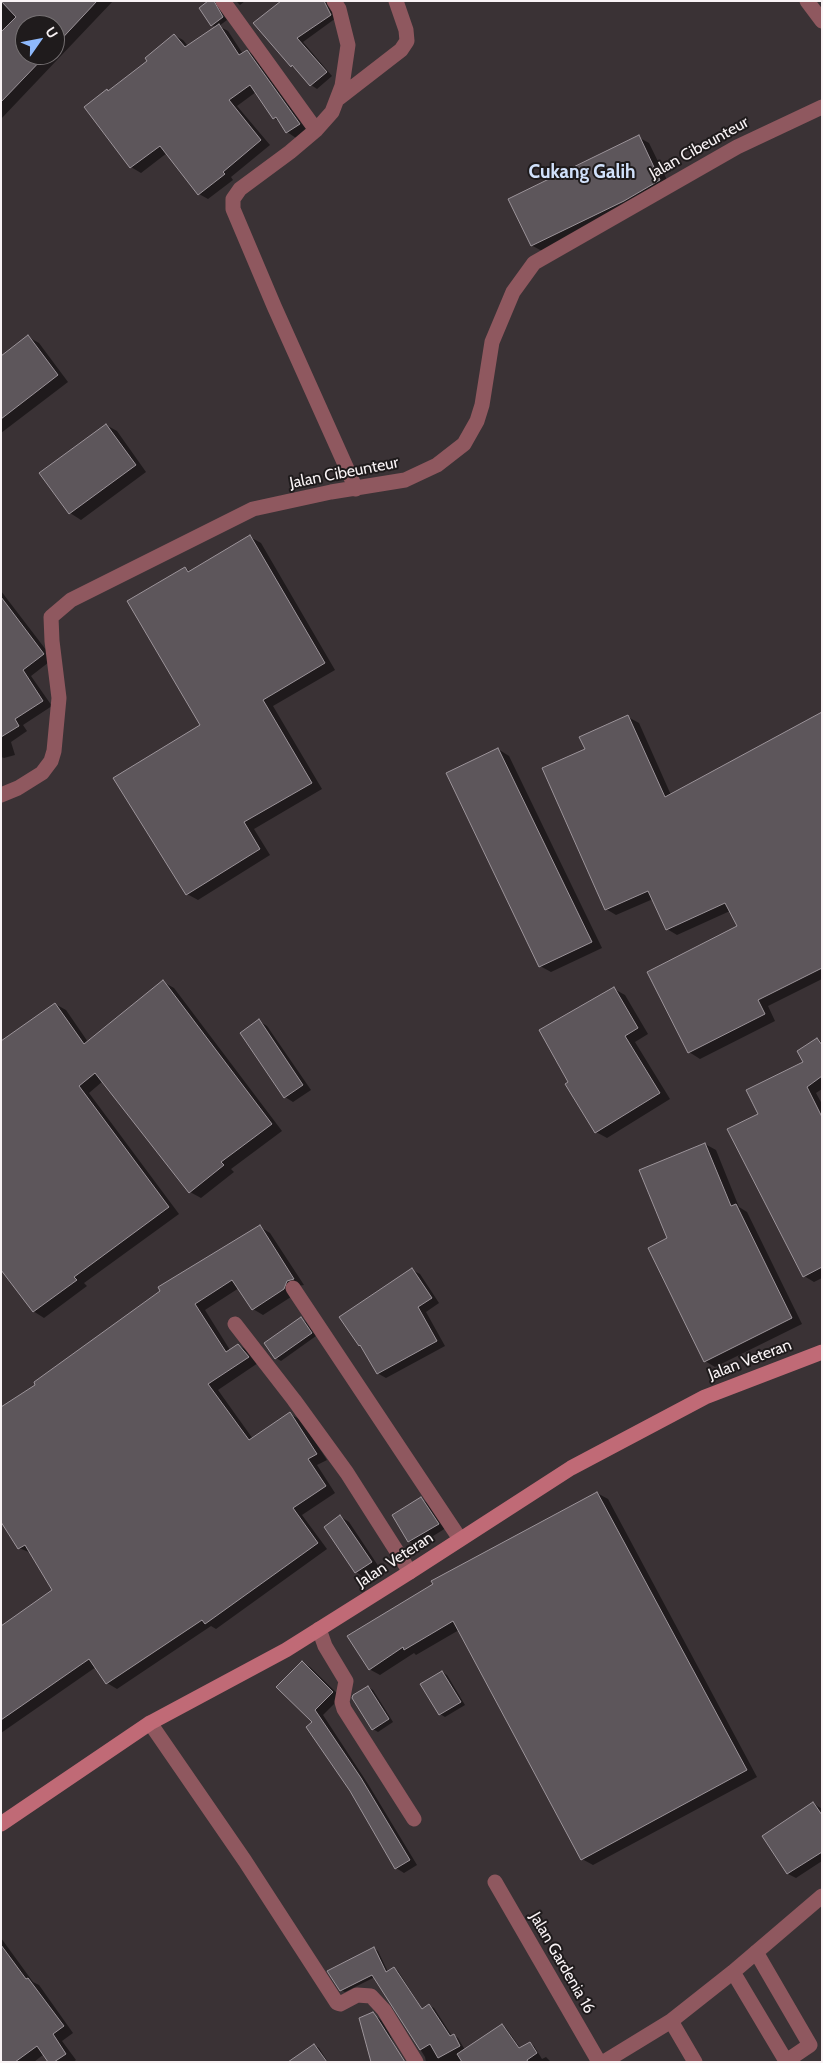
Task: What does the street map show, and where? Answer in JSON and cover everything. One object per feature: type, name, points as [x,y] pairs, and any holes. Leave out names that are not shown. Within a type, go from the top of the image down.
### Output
[{"type":"main road","name":"Jalan Veteran","points":[[1,1824],[150,1722],[286,1650],[570,1468],[705,1397],[822,1352]]},
{"type":"street","points":[[223,1],[316,130]]},
{"type":"street","points":[[334,1],[339,9],[348,45],[339,98],[332,112],[316,130],[240,189],[233,199],[233,208],[278,315],[356,489]]},
{"type":"street","points":[[339,98],[401,50],[407,41],[406,30],[396,1]]},
{"type":"street","points":[[807,1],[822,21]]},
{"type":"street","name":"Jalan Cibeunteur","points":[[1,795],[18,788],[42,773],[54,751],[59,698],[51,618],[71,600],[254,509],[331,492],[405,480],[437,465],[464,444],[477,421],[482,405],[492,342],[513,292],[534,263],[695,169],[772,129],[822,107]]},
{"type":"street","points":[[293,1288],[460,1539]]},
{"type":"street","points":[[235,1324],[348,1473],[410,1572]]},
{"type":"street","points":[[319,1629],[325,1646],[346,1681],[342,1702],[344,1709],[414,1819]]},
{"type":"street","points":[[150,1722],[245,1860],[337,2004],[357,1995],[372,1996],[384,2010],[416,2062]]},
{"type":"street","name":"Jalan Gardenia 16","points":[[495,1882],[599,2062]]},
{"type":"street","points":[[604,2062],[671,2021],[733,1972],[822,1896]]},
{"type":"street","points":[[733,1972],[786,2061],[810,2045],[756,1952]]},
{"type":"street","points":[[671,2021],[695,2062]]},
{"type":"building","points":[[1,1],[97,1],[65,35],[65,15],[15,16]]},
{"type":"building","points":[[208,1],[214,1],[223,17],[211,26],[199,8]]},
{"type":"building","points":[[281,1],[324,1],[331,15],[297,38],[327,72],[310,86],[253,23]]},
{"type":"building","points":[[15,18],[15,65],[36,65],[1,102],[1,32]]},
{"type":"building","points":[[219,24],[239,55],[247,50],[300,124],[286,133],[276,117],[273,119],[250,85],[229,100],[261,140],[223,172],[225,174],[198,195],[160,146],[130,168],[84,107],[147,61],[145,58],[174,34],[185,47]]},
{"type":"building","points":[[639,135],[660,180],[624,201],[531,246],[508,199]]},
{"type":"building","points":[[28,335],[58,375],[1,419],[1,356]]},
{"type":"building","points":[[106,424],[136,465],[69,514],[39,473]]},
{"type":"building","points":[[250,535],[325,663],[263,700],[312,783],[244,822],[260,849],[186,895],[113,778],[200,725],[127,601],[185,567],[188,572]]},
{"type":"building","points":[[1,597],[44,654],[23,670],[43,701],[15,719],[19,726],[1,737]]},
{"type":"building","points":[[822,712],[822,968],[758,1000],[765,1014],[688,1053],[647,972],[737,926],[725,903],[666,930],[648,891],[605,910],[542,768],[585,749],[579,737],[628,715],[665,797]]},
{"type":"building","points":[[498,748],[592,942],[539,967],[446,773]]},
{"type":"building","points":[[163,980],[272,1124],[221,1162],[224,1165],[189,1193],[95,1073],[79,1086],[169,1207],[74,1277],[77,1280],[33,1312],[1,1270],[1,1041],[55,1003],[84,1044]]},
{"type":"building","points":[[614,987],[638,1028],[625,1036],[660,1093],[595,1133],[565,1084],[568,1082],[539,1030]]},
{"type":"building","points":[[259,1019],[303,1085],[284,1098],[240,1033]]},
{"type":"building","points":[[817,1038],[822,1045],[822,1076],[807,1087],[822,1117],[822,1267],[803,1277],[727,1129],[758,1114],[746,1090],[803,1062],[797,1051]]},
{"type":"building","points":[[705,1143],[731,1206],[736,1204],[792,1318],[704,1362],[648,1248],[667,1238],[639,1170]]},
{"type":"building","points":[[260,1225],[294,1279],[287,1281],[284,1289],[252,1310],[232,1280],[195,1304],[226,1352],[238,1344],[249,1357],[208,1384],[249,1440],[290,1412],[317,1454],[308,1459],[326,1486],[293,1508],[318,1543],[205,1624],[202,1620],[106,1684],[89,1659],[1,1720],[1,1626],[52,1590],[25,1545],[18,1549],[1,1522],[1,1407],[35,1385],[34,1382],[160,1291],[158,1287]]},
{"type":"building","points":[[412,1268],[432,1298],[418,1307],[437,1341],[377,1374],[360,1345],[339,1317]]},
{"type":"building","points":[[301,1317],[312,1333],[275,1359],[264,1343]]},
{"type":"building","points":[[597,1492],[747,1770],[581,1860],[453,1621],[404,1650],[403,1647],[369,1670],[347,1636],[433,1584],[431,1581]]},
{"type":"building","points":[[421,1497],[439,1524],[408,1542],[392,1515]]},
{"type":"building","points":[[340,1515],[372,1562],[355,1573],[324,1527]]},
{"type":"building","points":[[302,1661],[333,1692],[315,1710],[361,1778],[410,1860],[395,1869],[350,1791],[306,1727],[312,1722],[276,1687]]},
{"type":"building","points":[[442,1671],[461,1702],[439,1715],[420,1684]]},
{"type":"building","points":[[368,1686],[389,1719],[372,1730],[352,1698],[353,1695]]},
{"type":"building","points":[[813,1802],[822,1815],[822,1852],[787,1874],[762,1836]]},
{"type":"building","points":[[1,1945],[64,2026],[53,2034],[66,2054],[54,2062],[48,2062],[37,2046],[15,2062],[1,2062]]},
{"type":"building","points":[[374,1947],[386,1972],[394,1967],[422,2009],[429,2004],[450,2036],[454,2034],[460,2046],[438,2058],[430,2044],[420,2050],[372,1975],[340,1991],[327,1971]]},
{"type":"building","points":[[373,2012],[405,2062],[371,2062],[359,2018]]},
{"type":"building","points":[[502,2024],[519,2048],[530,2042],[537,2053],[527,2060],[528,2062],[462,2062],[457,2054]]},
{"type":"building","points":[[314,2044],[327,2062],[288,2062]]},
{"type":"district","name":"Cukang Galih","points":[[582,172]]}]
